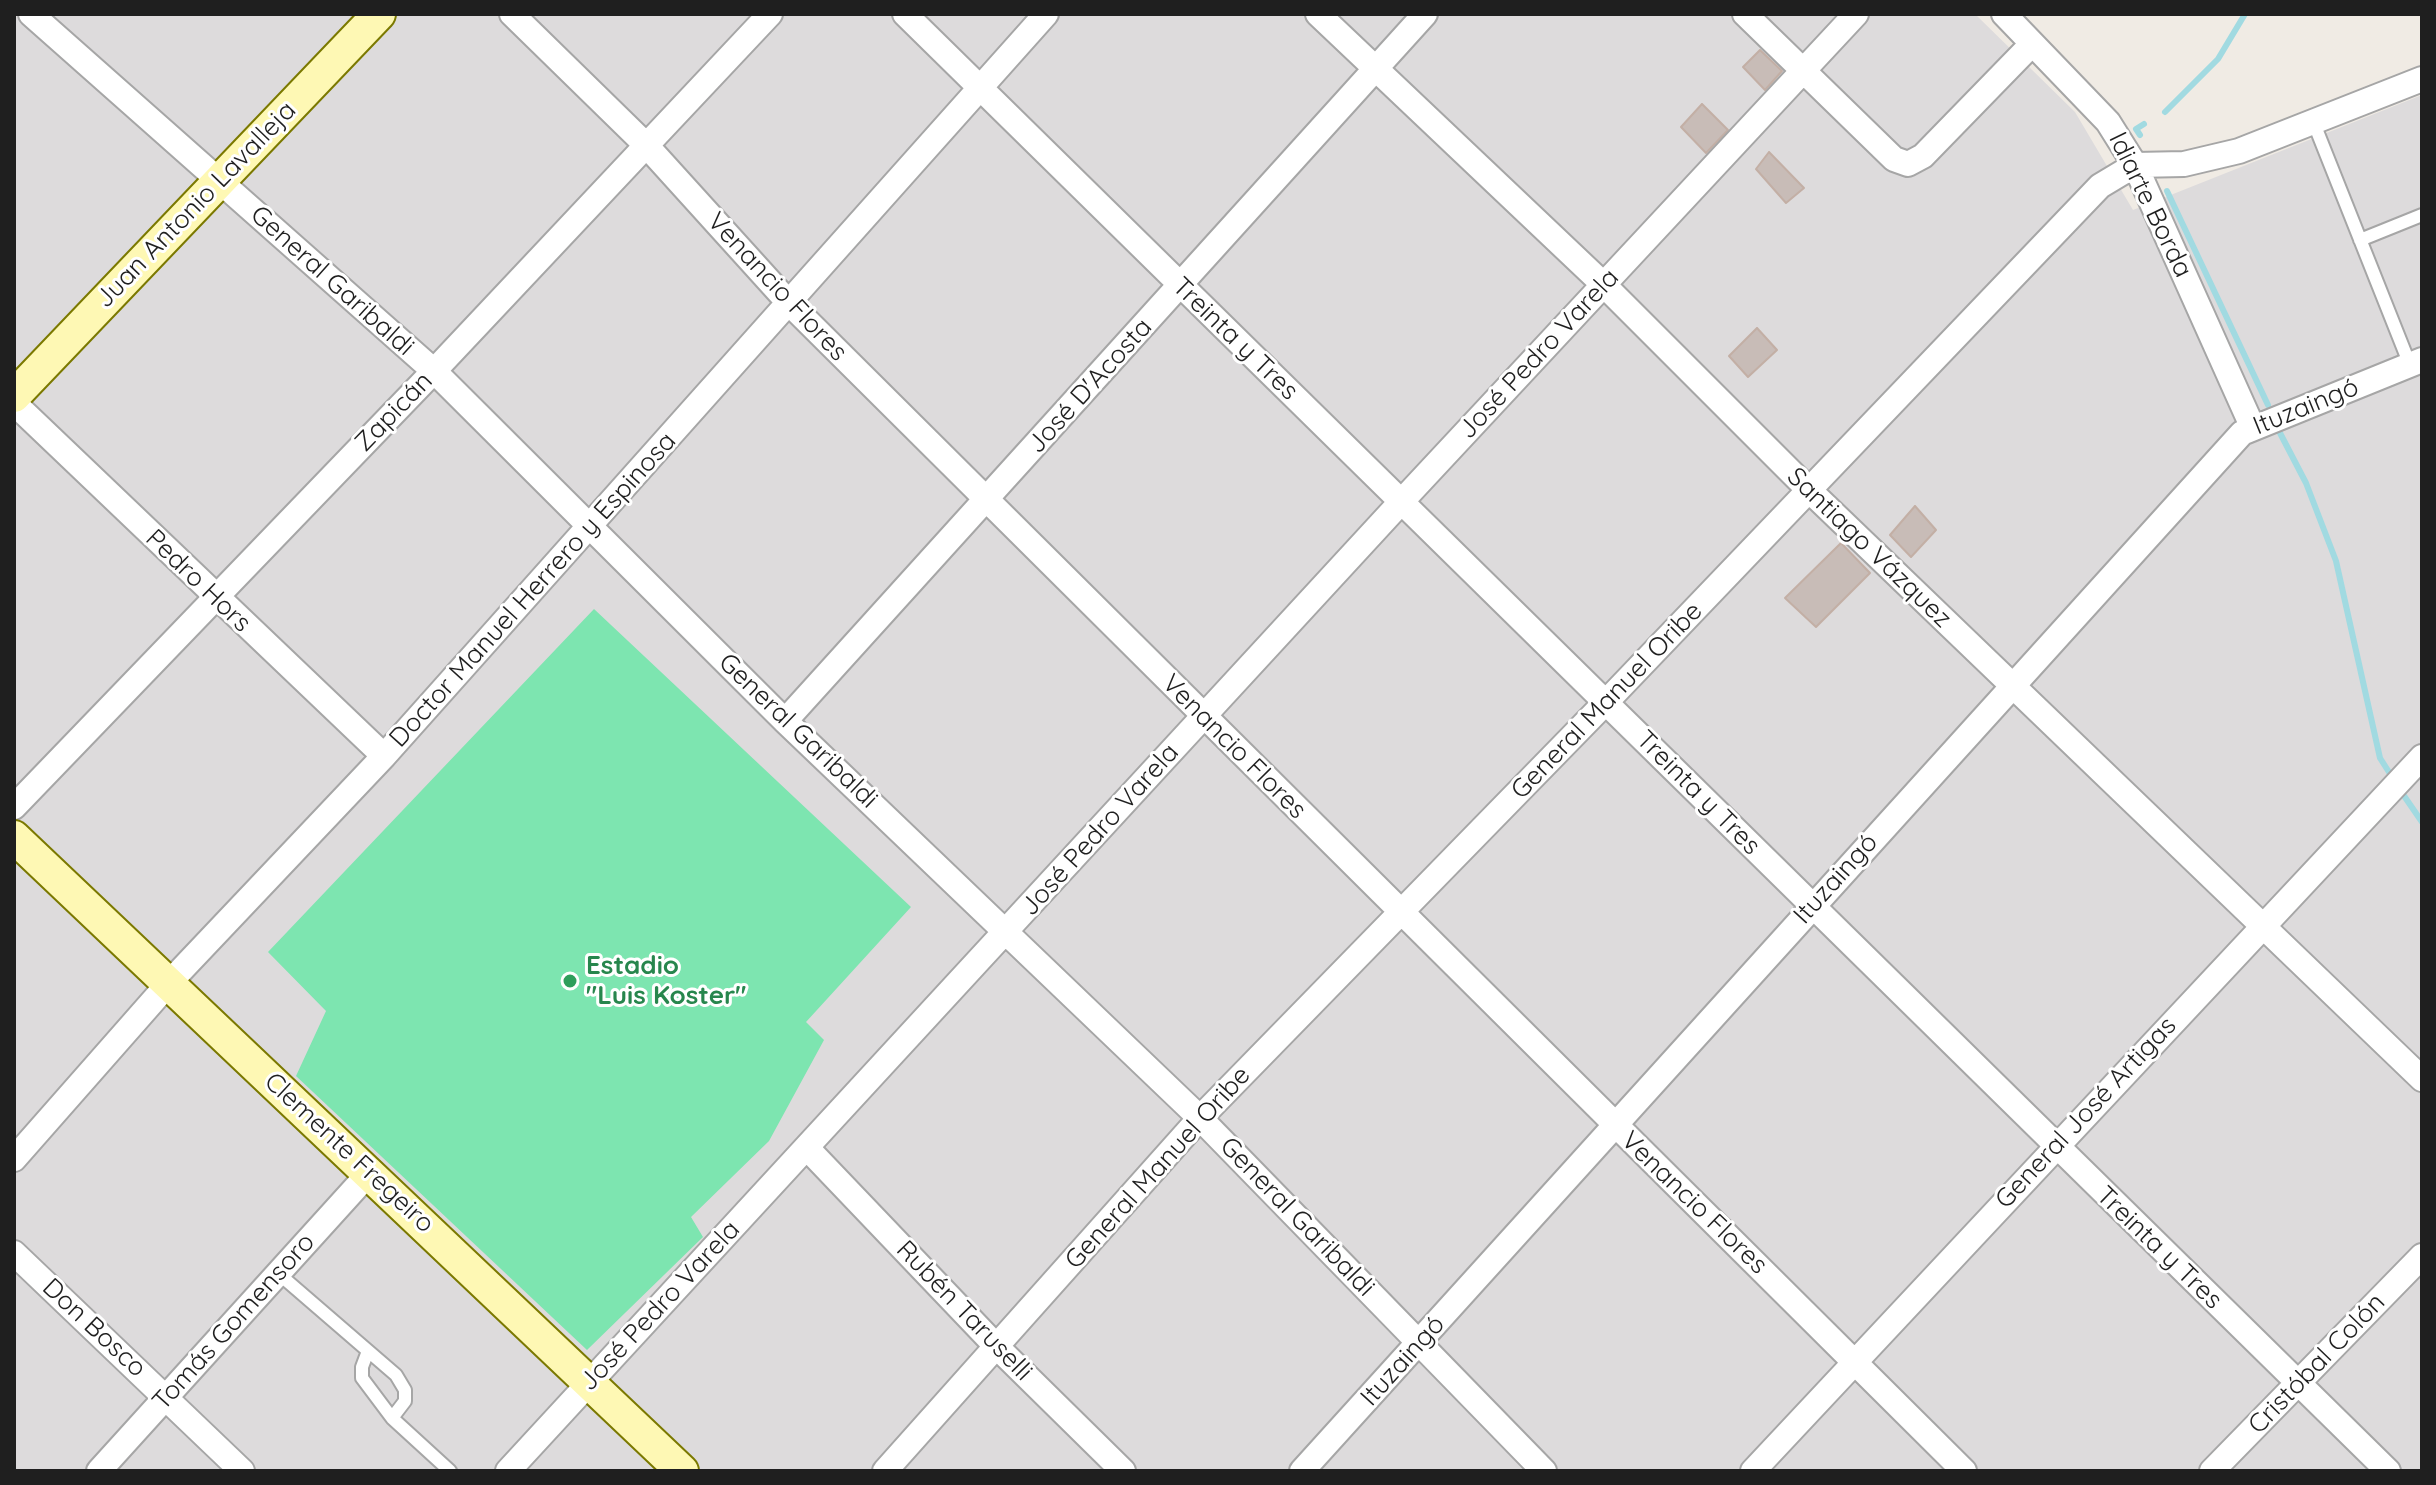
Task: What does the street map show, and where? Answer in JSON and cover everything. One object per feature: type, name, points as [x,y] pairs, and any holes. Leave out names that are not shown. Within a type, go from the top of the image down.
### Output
[{"type":"street","name":"General Garibaldi","points":[[31,14],[434,371],[785,721],[1200,1118],[1544,1471]]},
{"type":"street","name":"Juan Antonio Lavalleja","points":[[14,396],[379,14]]},
{"type":"street","name":"Venancio Flores","points":[[512,14],[646,145],[790,304],[1964,1471]]},
{"type":"street","name":"Zapicán","points":[[14,807],[434,371],[770,14]]},
{"type":"street","name":"Treinta y Tres","points":[[905,14],[2388,1471]]},
{"type":"street","name":"Doctor Manuel Herrero y Espinosa","points":[[14,1159],[168,984],[384,756],[1046,14]]},
{"type":"street","name":"Santiago Vázquez","points":[[1318,14],[1604,285],[1809,490],[2422,1079]]},
{"type":"street","name":"José D'Acosta","points":[[785,721],[1425,14]]},
{"type":"street","points":[[1745,14],[1894,159],[1908,164],[1923,156],[2032,44]]},
{"type":"street","name":"José Pedro Varela","points":[[508,1471],[1401,502],[1856,14]]},
{"type":"street","name":"Idiarte Borda","points":[[2004,14],[2108,122],[2135,165],[2252,426]]},
{"type":"street","name":"General Manuel Oribe","points":[[885,1471],[1200,1118],[1607,701],[2100,186],[2135,165],[2201,161],[2239,151],[2422,79]]},
{"type":"street","name":"Ituzaingó","points":[[1302,1471],[1811,906],[2252,426],[2416,362]]},
{"type":"street","name":"Pedro Hors","points":[[14,403],[384,756]]},
{"type":"street","name":"General José Artigas","points":[[1753,1471],[2416,761]]},
{"type":"street","name":"Clemente Fregeiro","points":[[14,837],[682,1471]]},
{"type":"street","name":"Rubén Taruselli","points":[[807,1148],[997,1347],[1123,1471]]},
{"type":"street","name":"Tomás Gomensoro","points":[[99,1471],[370,1172]]},
{"type":"street","name":"Don Bosco","points":[[14,1253],[242,1471]]},
{"type":"street","name":"Cristóbal Colón","points":[[2212,1471],[2422,1256]]},
{"type":"lane","points":[[2313,121],[2360,240],[2416,362]]},
{"type":"lane","points":[[2360,240],[2422,215]]},
{"type":"lane","points":[[279,1274],[396,1375],[405,1390],[405,1401],[392,1418]]},
{"type":"lane","points":[[368,1351],[362,1378],[392,1418],[450,1471]]},
{"type":"shaded area","points":[[14,14],[1975,14],[2075,112],[2133,210],[2422,95],[2422,1471],[14,1471]]},
{"type":"green space","name":"Estadio \"Luis Koster\"","points":[[594,609],[911,907],[806,1022],[824,1040],[769,1141],[691,1217],[703,1237],[587,1350],[296,1076],[326,1011],[268,952]]},
{"type":"building","points":[[1760,50],[1782,71],[1765,90],[1743,67]]},
{"type":"building","points":[[1702,104],[1728,130],[1706,153],[1681,127]]},
{"type":"building","points":[[1769,152],[1804,188],[1786,203],[1756,169]]},
{"type":"building","points":[[1757,328],[1777,350],[1748,377],[1729,356]]},
{"type":"building","points":[[1915,506],[1936,530],[1911,557],[1890,535]]},
{"type":"building","points":[[1841,543],[1870,573],[1816,627],[1785,598]]},
{"type":"waterway","points":[[2165,112],[2218,59],[2245,14]]},
{"type":"waterway","points":[[2140,135],[2136,129],[2144,124]]},
{"type":"waterway","points":[[2167,191],[2268,405]]},
{"type":"waterway","points":[[2280,433],[2306,483],[2336,561],[2380,758],[2394,780]]},
{"type":"waterway","points":[[2400,790],[2422,822]]},
{"type":"place","name":"Estadio \"Luis Koster\"","points":[[570,981]]}]
